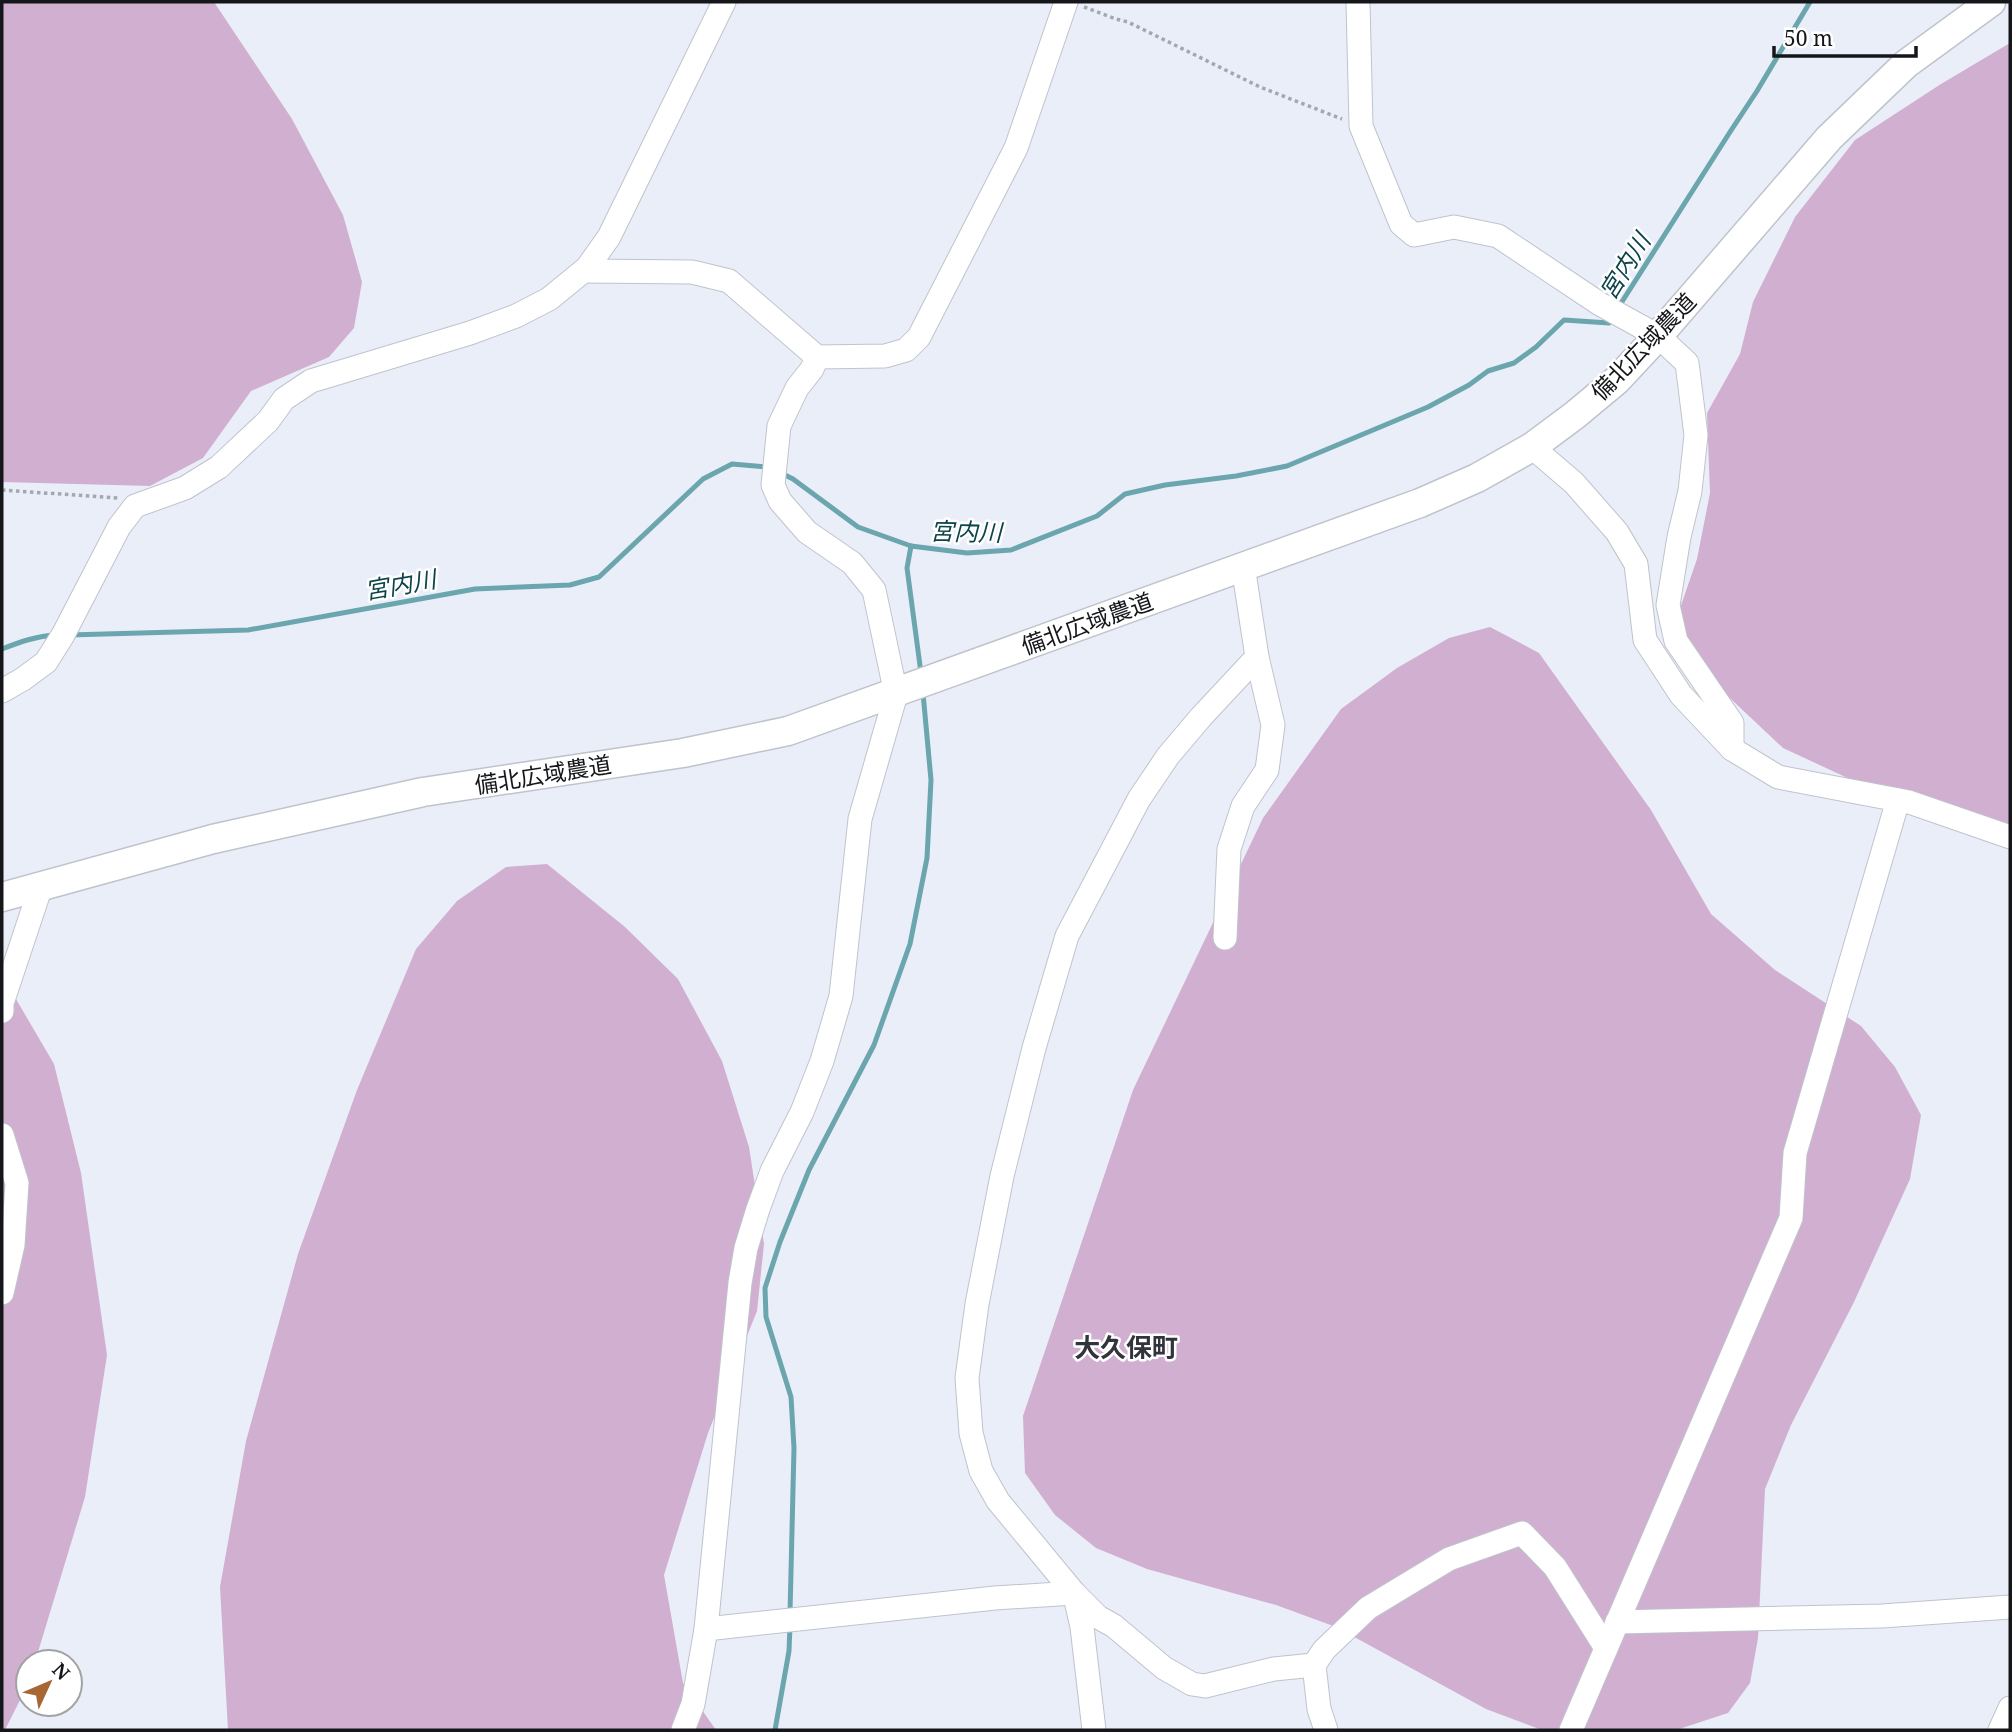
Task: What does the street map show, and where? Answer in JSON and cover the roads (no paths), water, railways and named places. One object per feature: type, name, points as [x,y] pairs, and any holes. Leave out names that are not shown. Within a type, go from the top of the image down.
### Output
[{"type":"street","points":[[2,691],[46,662],[63,635],[119,527],[135,506],[185,488],[219,467],[268,421],[284,399],[311,381],[470,333],[516,316],[549,299],[584,271],[609,237],[724,2]]},
{"type":"street","points":[[1358,2],[1360,126],[1401,224],[1414,235],[1454,227],[1498,236],[1600,304],[1658,336],[1687,363],[1696,435],[1690,491],[1668,605],[1676,641],[1732,723],[1732,749]]},
{"type":"street","name":"備北広域農道","points":[[2,897],[213,839],[423,792],[683,753],[788,731],[1420,503],[1477,478],[1532,447],[1617,380],[1829,138],[1906,64],[1992,2]]},
{"type":"street","points":[[584,271],[692,272],[729,281],[817,357],[885,356],[906,350],[919,337],[1016,148],[1074,4]]},
{"type":"street","points":[[683,1730],[693,1704],[706,1629],[740,1283],[746,1248],[772,1171],[802,1112],[822,1061],[841,996],[860,819],[896,694],[874,590],[852,562],[807,532],[780,501],[773,485],[779,426],[797,388],[812,369],[817,357]]},
{"type":"street","points":[[1532,447],[1574,483],[1617,532],[1636,564],[1644,640],[1681,695],[1732,749],[1778,777],[1898,800],[2010,837]]},
{"type":"street","points":[[1225,938],[1229,849],[1243,806],[1267,770],[1273,725],[1257,657],[1243,566]]},
{"type":"street","points":[[1257,657],[1201,717],[1139,799],[1067,936],[1034,1048],[1002,1176],[977,1304],[967,1378],[971,1433],[981,1471],[998,1501],[1074,1593],[1098,1617],[1114,1626],[1164,1668],[1192,1684],[1206,1686],[1274,1669],[1314,1665]]},
{"type":"street","points":[[1571,1730],[1791,1218],[1795,1153],[1898,800]]},
{"type":"street","points":[[2,1011],[2,1003],[41,886]]},
{"type":"street","points":[[2,1135],[17,1183],[13,1245],[2,1293]]},
{"type":"street","points":[[1325,1730],[1319,1709],[1314,1665],[1324,1650],[1368,1608],[1449,1559],[1522,1533],[1555,1567],[1606,1648]]},
{"type":"street","points":[[706,1629],[995,1598],[1074,1593]]},
{"type":"street","points":[[1074,1593],[1082,1627],[1094,1730]]},
{"type":"street","points":[[1617,1622],[1882,1616],[2010,1607]]},
{"type":"street","points":[[2000,1730],[2010,1708]]},
{"type":"waterway","name":"宮内川","points":[[1618,308],[1757,91],[1810,2]]},
{"type":"waterway","name":"宮内川","points":[[779,472],[793,479],[858,527],[911,546],[967,553],[1011,550],[1097,516],[1125,494],[1287,466],[1428,407],[1469,385],[1488,371],[1514,363],[1536,347],[1564,320],[1609,323],[1613,317]]},
{"type":"waterway","name":"宮内川","points":[[69,635],[248,630],[475,589],[570,585],[599,577],[703,479],[732,464],[767,467]]},
{"type":"waterway","points":[[911,546],[907,568],[921,673]]},
{"type":"waterway","name":"宮内川","points":[[2,649],[35,638],[56,635]]},
{"type":"waterway","points":[[790,1613],[794,1448],[791,1397],[766,1317],[765,1288],[809,1170],[874,1045],[910,944],[927,858],[931,780],[923,693]]},
{"type":"waterway","points":[[775,1730],[789,1651],[790,1626]]},
{"type":"district","name":"大久保町","points":[[1126,1347]]}]
